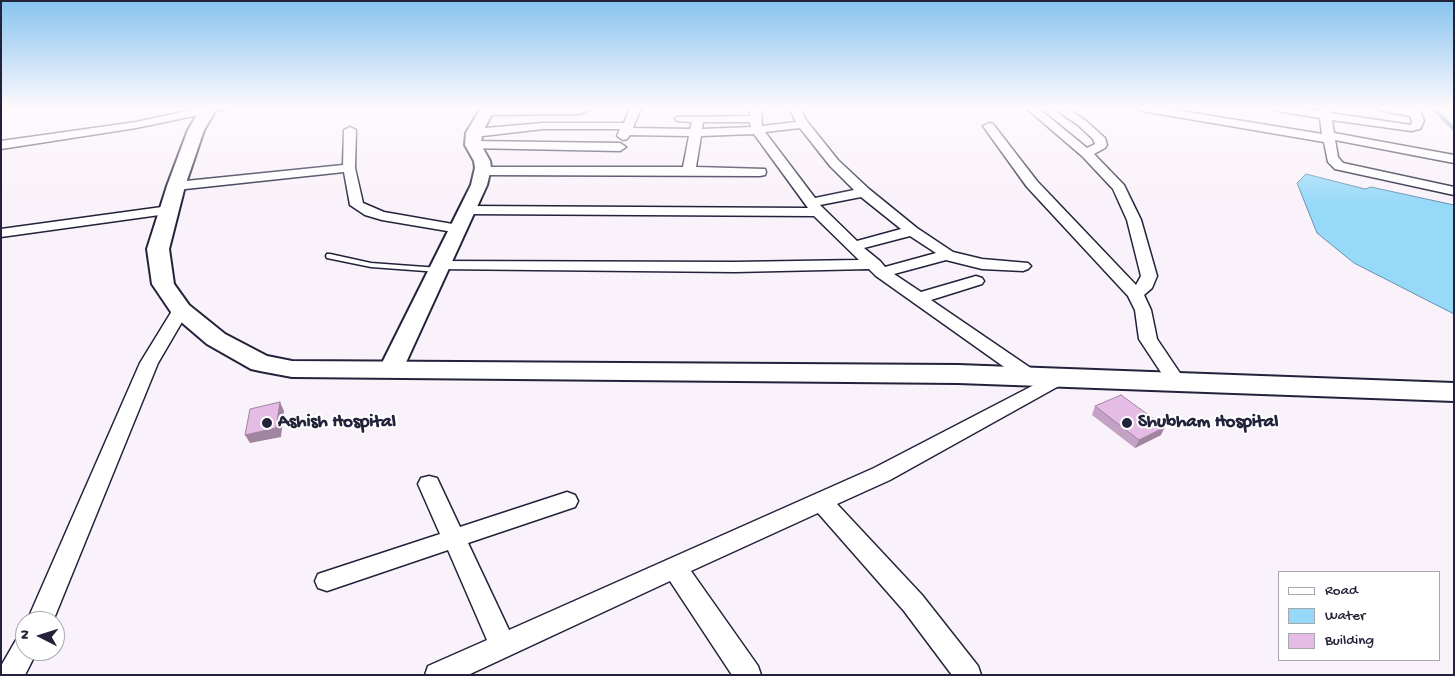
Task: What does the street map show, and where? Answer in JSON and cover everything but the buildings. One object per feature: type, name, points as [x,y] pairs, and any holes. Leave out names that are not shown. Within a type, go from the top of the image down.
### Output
[{"type":"main road","points":[[193,140],[176,186],[158,249],[163,284],[181,310],[216,339],[260,363],[292,369],[391,369],[459,372],[647,371],[1031,377],[1454,392]]},
{"type":"street","points":[[1,145],[38,140]]},
{"type":"street","points":[[350,140],[349,168],[357,205],[370,212],[459,229]]},
{"type":"street","points":[[391,369],[468,210],[482,171],[482,161],[473,140]]},
{"type":"street","points":[[483,140],[620,147]]},
{"type":"street","points":[[613,170],[622,140]]},
{"type":"street","points":[[694,171],[695,140]]},
{"type":"street","points":[[770,140],[815,208],[878,269],[1031,377]]},
{"type":"street","points":[[816,140],[834,163],[864,192],[912,230],[946,253],[946,255]]},
{"type":"street","points":[[998,140],[1032,184],[1135,294],[1143,310],[1148,339],[1177,382]]},
{"type":"street","points":[[1069,140],[1086,154],[1119,188],[1134,220],[1149,276],[1146,285],[1135,294]]},
{"type":"street","points":[[1086,154],[1101,146],[1099,140]]},
{"type":"street","points":[[1329,140],[1334,162],[1339,166],[1454,191]]},
{"type":"street","points":[[1343,140],[1454,159]]},
{"type":"street","points":[[176,186],[349,168]]},
{"type":"street","points":[[482,171],[760,172]]},
{"type":"street","points":[[468,210],[815,208],[864,192]]},
{"type":"street","points":[[1,233],[169,210]]},
{"type":"street","points":[[855,246],[912,230]]},
{"type":"street","points":[[440,268],[728,267],[878,269],[946,255],[982,264],[1024,266]]},
{"type":"street","points":[[919,298],[976,281]]},
{"type":"street","points":[[44,611],[149,364],[181,310]]},
{"type":"street","points":[[438,675],[882,474],[1059,378]]},
{"type":"street","points":[[429,484],[503,646]]},
{"type":"street","points":[[327,581],[567,501]]},
{"type":"street","points":[[822,502],[913,603],[968,675]]},
{"type":"street","points":[[675,568],[748,675]]},
{"type":"street","points":[[11,675],[19,661]]},
{"type":"lane","points":[[330,256],[371,265],[440,268]]},
{"type":"water","points":[[1306,174],[1365,189],[1371,187],[1454,205],[1454,314],[1354,263],[1317,233],[1297,183]]},
{"type":"place","name":"Ashish Hospital","points":[[267,423]]},
{"type":"place","name":"Shubham Hospital","points":[[1127,423]]}]
